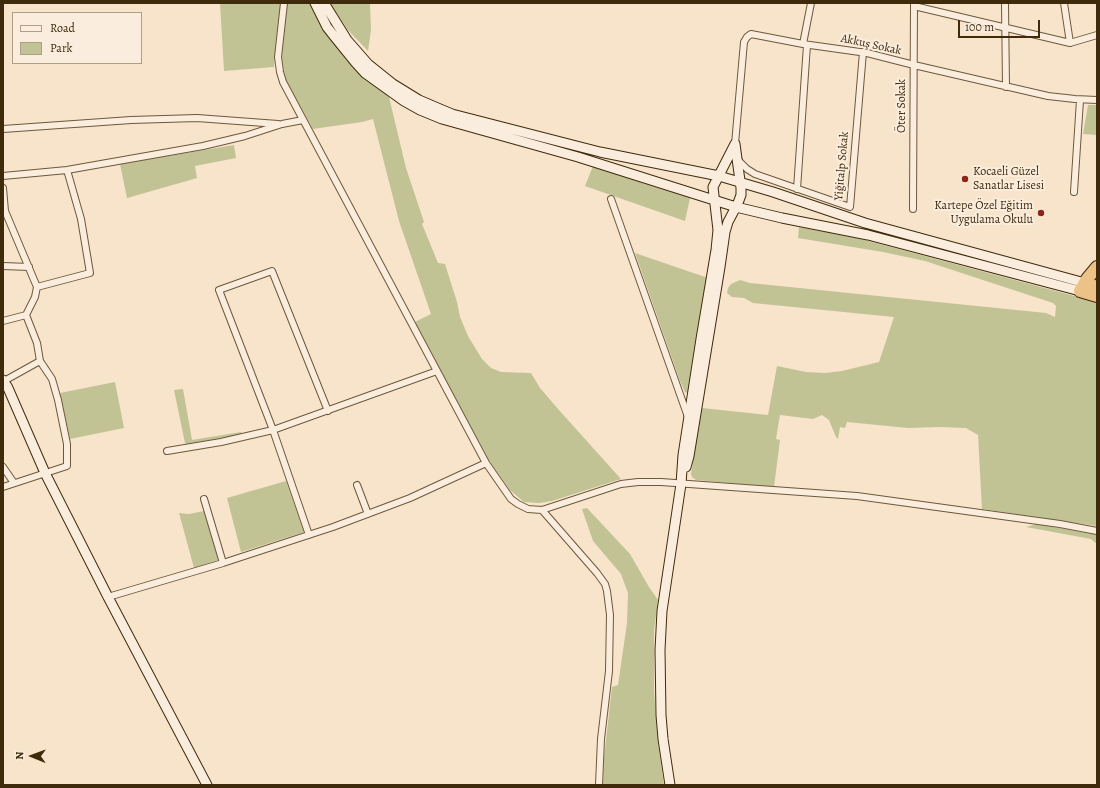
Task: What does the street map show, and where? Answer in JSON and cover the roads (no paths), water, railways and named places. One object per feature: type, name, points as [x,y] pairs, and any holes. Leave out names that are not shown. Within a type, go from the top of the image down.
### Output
[{"type":"highway","points":[[1091,287],[1097,267]]},
{"type":"main road","points":[[315,3],[327,27],[355,62],[378,83],[420,110],[452,123],[578,157],[736,207],[782,218],[868,235],[1091,287]]},
{"type":"main road","points":[[324,3],[347,40],[368,64],[393,84],[429,105],[452,114],[600,152],[719,176],[773,192],[855,220],[1091,287]]},
{"type":"main road","points":[[670,785],[661,714],[660,650],[665,592],[681,484],[683,454],[718,238],[713,187],[735,144]]},
{"type":"main road","points":[[681,484],[689,456],[725,232],[728,222],[741,195],[735,144]]},
{"type":"main road","points":[[3,380],[8,388],[45,473],[108,597],[207,785]]},
{"type":"street","points":[[284,3],[279,49],[279,66],[283,82],[486,463],[511,499],[518,504],[528,509],[542,510],[621,484],[638,482],[857,496],[1097,530]]},
{"type":"street","points":[[796,189],[805,44],[811,3]]},
{"type":"street","points":[[1005,3],[1006,87]]},
{"type":"street","points":[[1064,3],[1070,43]]},
{"type":"street","points":[[914,4],[1070,43],[1097,35]]},
{"type":"street","name":"Öter Sokak","points":[[913,208],[914,4]]},
{"type":"street","name":"Akkuş Sokak","points":[[735,144],[744,42],[751,34],[805,44],[863,52],[1006,87],[1063,98],[1097,100]]},
{"type":"street","name":"Yiğitalp Sokak","points":[[737,159],[747,169],[755,174],[850,207],[863,52]]},
{"type":"street","points":[[1074,192],[1080,100]]},
{"type":"street","points":[[3,129],[131,120],[197,118],[282,124]]},
{"type":"street","points":[[3,176],[67,170],[203,146],[245,136],[282,124],[303,120]]},
{"type":"street","points":[[37,287],[90,273],[81,219],[67,170]]},
{"type":"street","points":[[3,188],[4,211],[37,287],[35,297],[26,314],[3,321]]},
{"type":"street","points":[[611,199],[689,419]]},
{"type":"street","points":[[850,207],[855,220]]},
{"type":"street","points":[[3,266],[29,267]]},
{"type":"street","points":[[309,535],[273,430],[219,290],[272,271],[328,411]]},
{"type":"street","points":[[3,487],[67,466],[67,450],[63,422],[55,388],[52,379],[40,360],[37,343],[26,314]]},
{"type":"street","points":[[3,380],[40,360]]},
{"type":"street","points":[[167,451],[221,442],[273,430],[437,371]]},
{"type":"street","points":[[108,597],[223,563],[309,535],[410,498],[486,463]]},
{"type":"street","points":[[3,467],[14,484]]},
{"type":"street","points":[[357,485],[368,514]]},
{"type":"street","points":[[204,499],[223,563]]},
{"type":"street","points":[[542,510],[597,573],[605,584],[607,591],[610,616],[609,671],[601,739],[599,785]]},
{"type":"place","name":"Kocaeli Güzel Sanatlar Lisesi","points":[[965,179]]},
{"type":"place","name":"Kartepe Özel Eğitim Uygulama Okulu","points":[[1041,213]]}]
